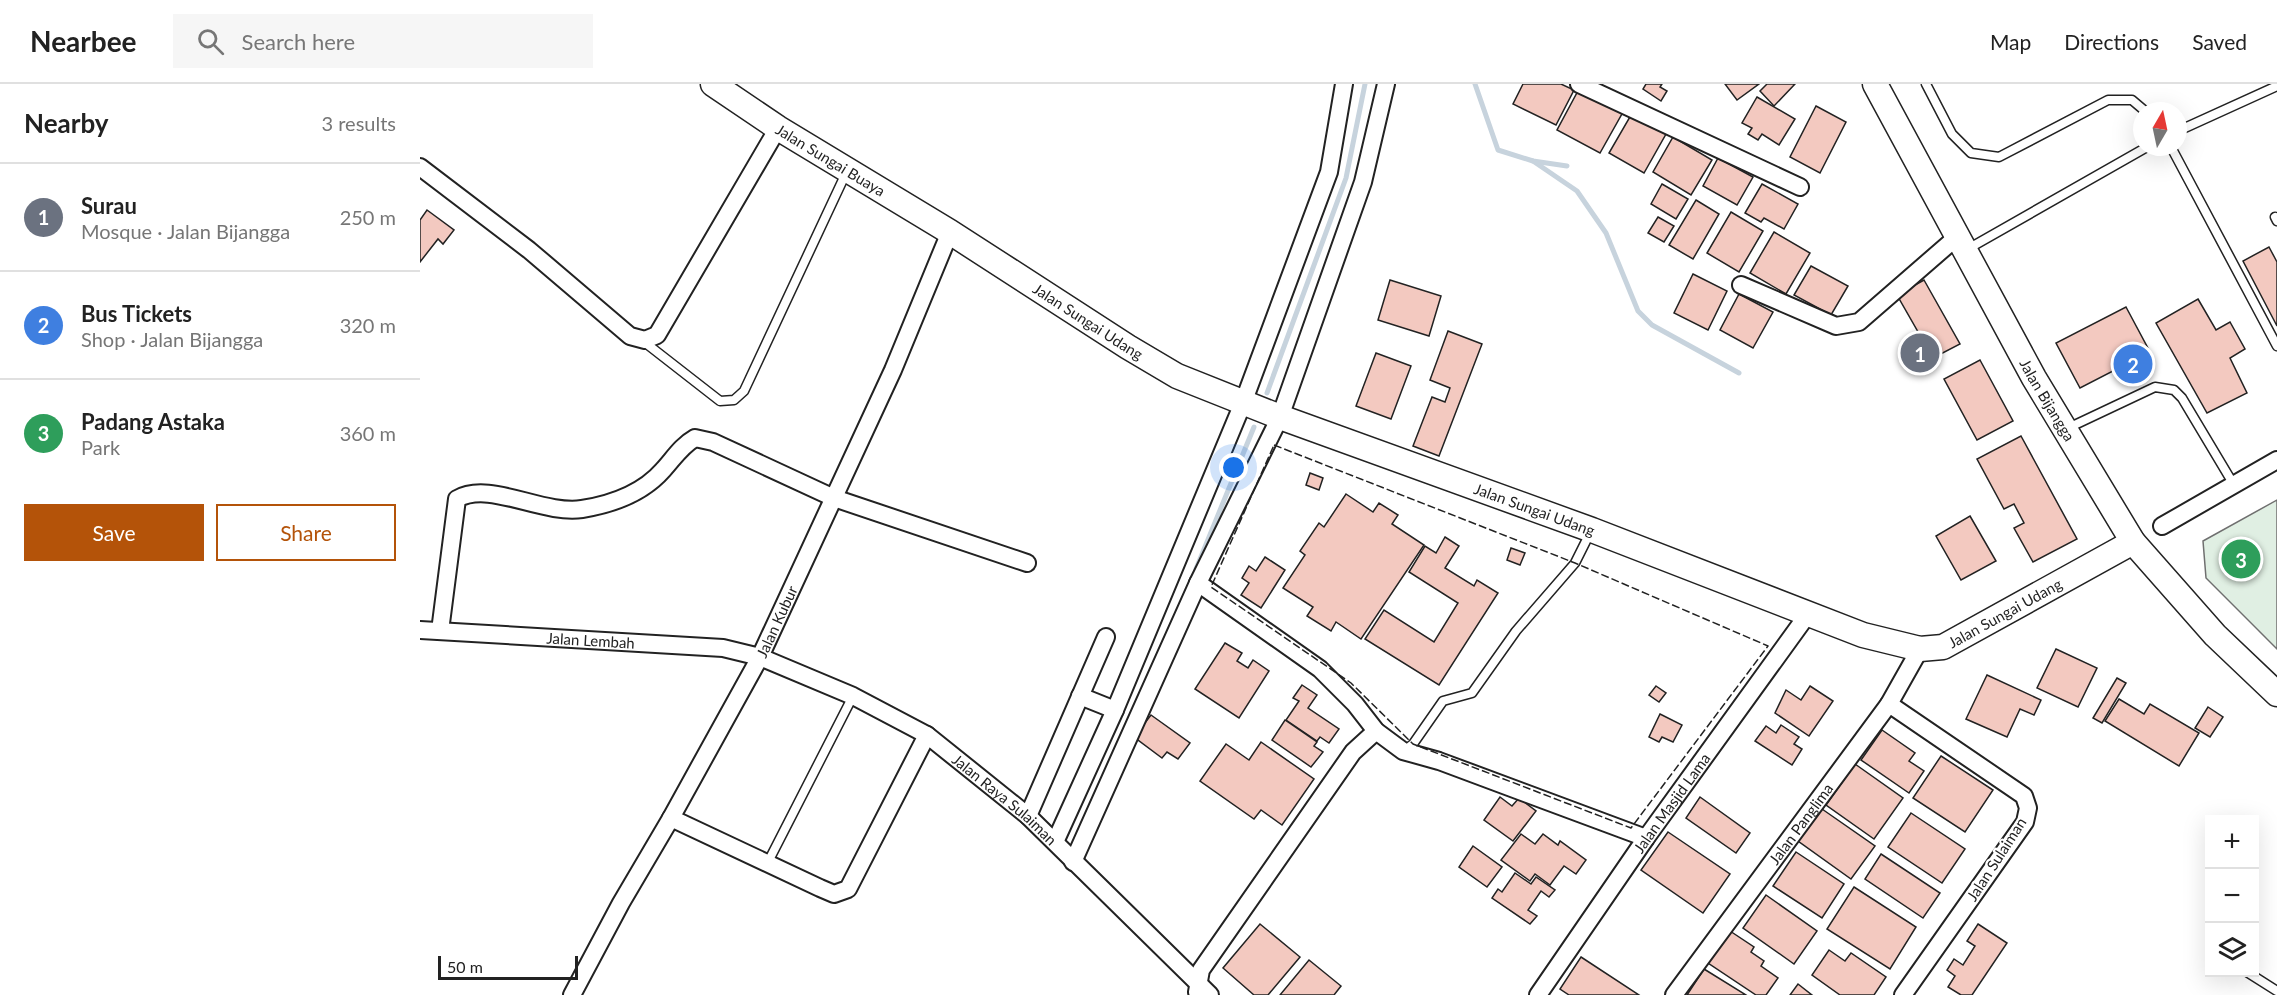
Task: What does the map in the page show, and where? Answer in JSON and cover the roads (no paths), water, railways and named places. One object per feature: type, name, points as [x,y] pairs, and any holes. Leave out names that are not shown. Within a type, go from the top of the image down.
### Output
[{"type":"street","name":"Jalan Sungai Buaya","points":[[713,84],[778,128],[950,232]]},
{"type":"street","points":[[1055,842],[1115,710],[1243,403],[1329,172],[1344,84]]},
{"type":"street","points":[[1073,862],[1198,583],[1280,417],[1363,182],[1386,84]]},
{"type":"street","points":[[1579,84],[1800,187]]},
{"type":"street","name":"Jalan Bijangga","points":[[1875,84],[2064,429],[2133,542],[2215,635],[2274,688]]},
{"type":"street","points":[[420,167],[529,250],[630,336],[645,340],[657,335],[778,128]]},
{"type":"street","name":"Jalan Sungai Udang","points":[[950,232],[1167,370],[1243,403],[1592,530],[1863,634],[1920,649],[1943,647],[2133,542]]},
{"type":"street","name":"Jalan Kubur","points":[[572,995],[621,903],[672,818],[760,657],[893,370],[950,232]]},
{"type":"street","points":[[1740,285],[1836,326],[1859,322],[1962,243]]},
{"type":"street","points":[[440,631],[457,499],[468,492],[495,494],[560,511],[583,508],[637,494],[662,472],[684,444],[695,438],[713,441],[834,498],[1027,563]]},
{"type":"street","points":[[2162,526],[2277,460]]},
{"type":"street","points":[[1198,583],[1320,669],[1355,704],[1376,731],[1403,751],[1439,761],[1646,838]]},
{"type":"street","name":"Jalan Masjid Lama","points":[[1538,995],[1646,838],[1808,614]]},
{"type":"street","name":"Jalan Lembah","points":[[420,630],[687,644],[723,648],[760,657]]},
{"type":"street","points":[[1028,816],[1106,636]]},
{"type":"street","name":"Jalan Panglima","points":[[1674,995],[1889,704],[1920,649]]},
{"type":"street","name":"Jalan Raya Sulaiman","points":[[760,657],[853,696],[927,735],[1028,816],[1202,992]]},
{"type":"street","points":[[1080,696],[1115,710]]},
{"type":"street","name":"Jalan Sulaiman","points":[[1889,704],[2024,796],[2028,808],[2025,822],[1903,995]]},
{"type":"street","points":[[1202,992],[1201,970],[1353,752],[1376,731]]},
{"type":"street","points":[[672,818],[834,894],[848,889],[927,735]]},
{"type":"lane","points":[[1926,84],[1952,134],[1971,153],[1999,157],[2108,100],[2132,100],[2134,102]]},
{"type":"lane","points":[[2187,127],[2277,86]]},
{"type":"lane","points":[[1962,243],[2133,154]]},
{"type":"lane","points":[[2176,156],[2277,346]]},
{"type":"lane","points":[[639,338],[720,400],[734,400],[744,391],[848,170]]},
{"type":"lane","points":[[2064,429],[2155,387],[2174,390],[2182,398],[2234,485]]},
{"type":"lane","points":[[1403,751],[1413,744],[1443,701],[1472,693],[1516,632],[1575,562],[1592,530]]},
{"type":"lane","points":[[767,864],[853,696]]},
{"type":"lane","points":[[2255,977],[2277,991]]},
{"type":"waterway","points":[[1267,393],[1346,178],[1365,84]]},
{"type":"waterway","points":[[1475,84],[1498,150],[1533,161],[1567,166]]},
{"type":"waterway","points":[[1533,161],[1577,191],[1606,233],[1638,311],[1652,325],[1739,373]]},
{"type":"waterway","points":[[1196,569],[1254,427]]},
{"type":"place","name":"Surau","points":[[1920,353]]},
{"type":"place","name":"Bus Tickets","points":[[2133,364]]},
{"type":"place","name":"Padang Astaka","points":[[2241,559]]}]
